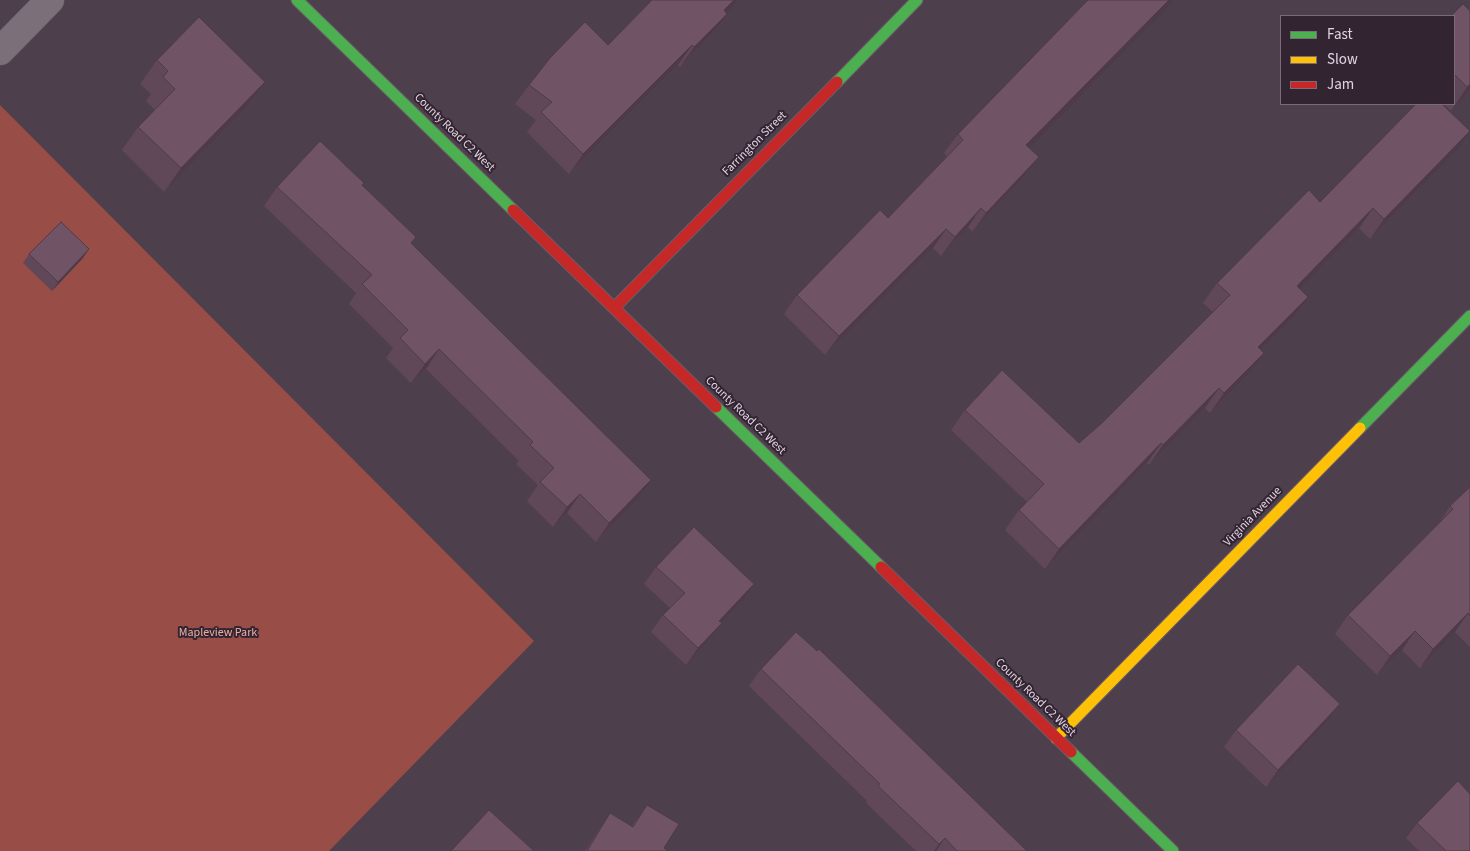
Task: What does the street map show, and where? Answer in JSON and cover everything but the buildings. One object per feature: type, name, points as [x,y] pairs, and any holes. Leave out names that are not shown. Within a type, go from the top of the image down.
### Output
[{"type":"street","points":[[0,51],[50,0]]},
{"type":"street","name":"County Road C2 West","points":[[297,0],[1173,851]]},
{"type":"street","name":"Farrington Street","points":[[614,308],[917,0]]},
{"type":"street","name":"Virginia Avenue","points":[[1056,738],[1470,316]]},
{"type":"green space","name":"Mapleview Park","points":[[0,105],[534,641],[329,851],[0,851]]},
{"type":"traffic: fast","points":[[297,0],[513,210]]},
{"type":"traffic: fast","points":[[837,82],[917,0]]},
{"type":"traffic: fast","points":[[1360,428],[1470,316]]},
{"type":"traffic: fast","points":[[716,407],[881,567]]},
{"type":"traffic: fast","points":[[1071,752],[1173,851]]},
{"type":"traffic: slow","points":[[1056,738],[1360,428]]},
{"type":"traffic: jam","points":[[614,308],[837,82]]},
{"type":"traffic: jam","points":[[513,210],[716,407]]},
{"type":"traffic: jam","points":[[881,567],[1071,752]]}]
